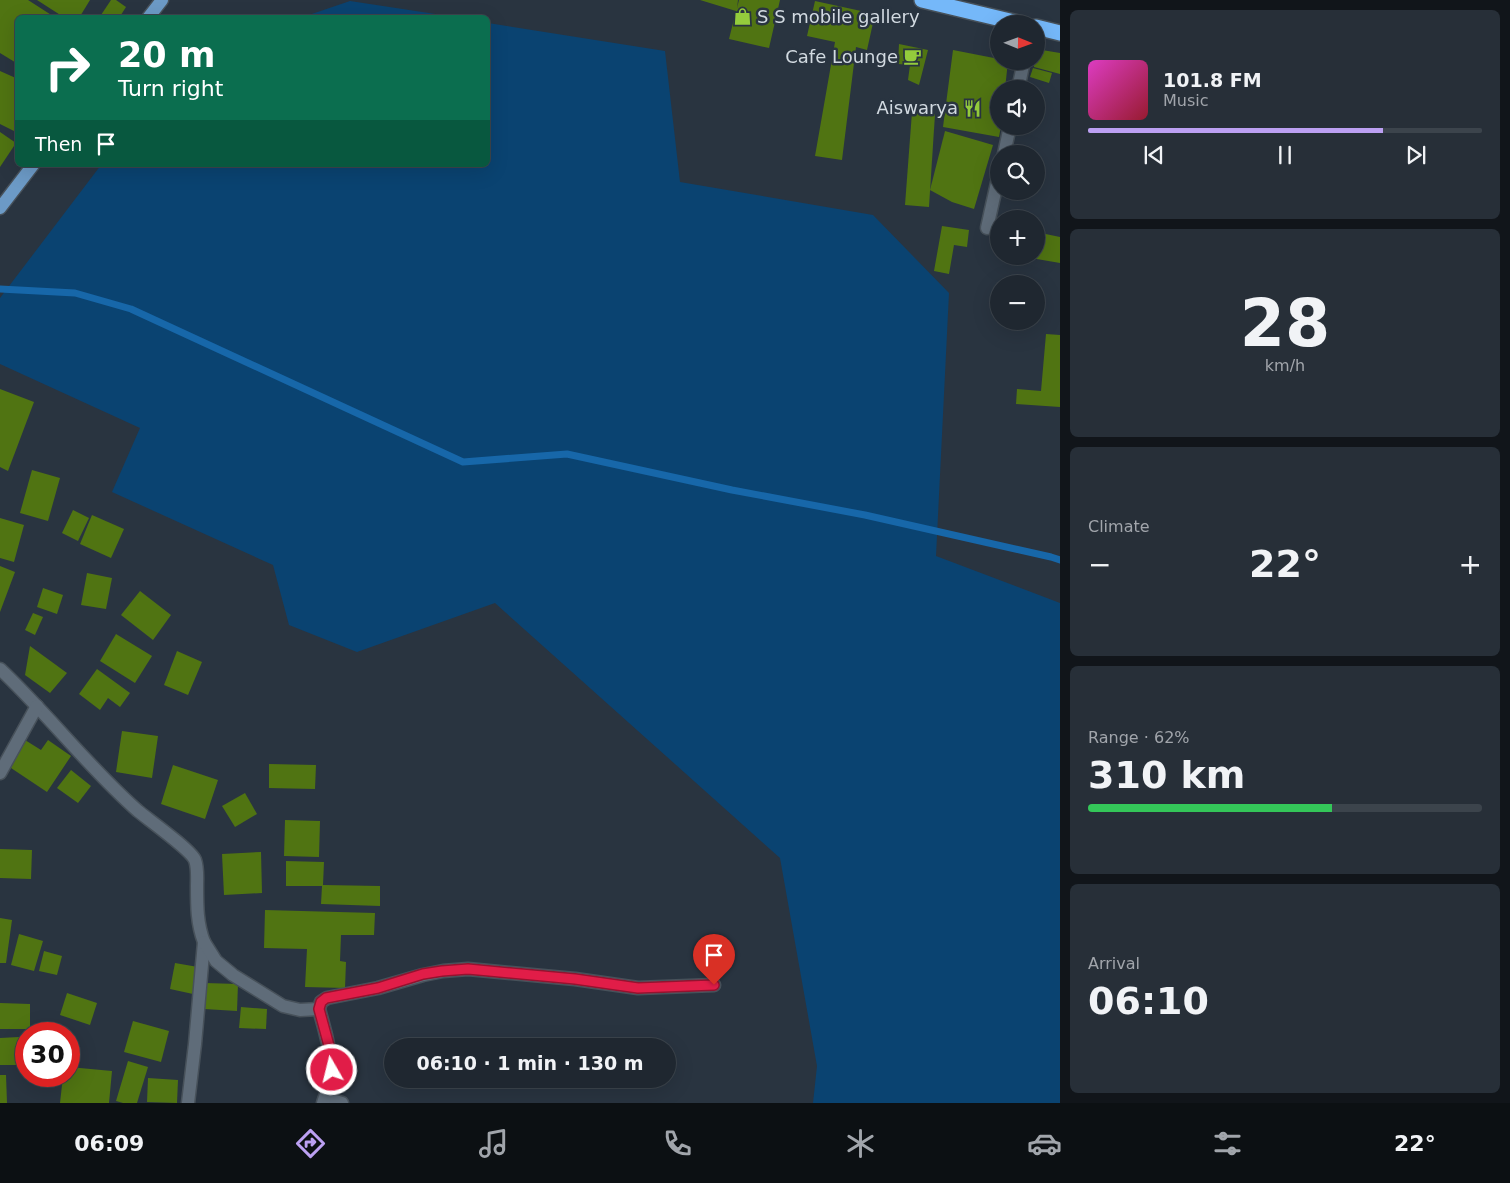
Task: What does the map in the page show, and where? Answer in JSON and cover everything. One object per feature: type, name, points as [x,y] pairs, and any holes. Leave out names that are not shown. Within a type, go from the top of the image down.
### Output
[{"type":"highway","points":[[922,0],[990,16]]},
{"type":"highway","points":[[1045,29],[1060,33]]},
{"type":"main road","points":[[150,15],[162,0]]},
{"type":"main road","points":[[0,208],[31,167]]},
{"type":"street","points":[[987,228],[993,200]]},
{"type":"street","points":[[0,669],[116,791],[191,854],[197,868],[199,930],[216,961],[233,976],[283,1006],[300,1010],[319,1009]]},
{"type":"street","points":[[0,773],[37,706]]},
{"type":"street","points":[[188,1103],[196,1044],[204,942]]},
{"type":"street","points":[[342,1103],[324,1100],[332,1070],[331,1053],[319,1009],[321,1002],[326,998],[378,988],[423,974],[468,969],[575,979],[638,988],[714,985]]},
{"type":"shaded area","points":[[350,1],[442,15],[309,15]]},
{"type":"shaded area","points":[[490,23],[665,51],[680,182],[873,215],[949,293],[936,556],[1060,603],[1060,1103],[813,1103],[817,1066],[780,858],[495,603],[357,652],[289,625],[273,565],[112,492],[140,428],[0,364],[0,298],[99,167],[490,167]]},
{"type":"building","points":[[0,0],[28,0],[51,15],[15,15],[15,62],[0,53]]},
{"type":"building","points":[[37,0],[90,0],[81,15],[60,15]]},
{"type":"building","points":[[111,0],[116,0],[126,7],[121,15],[101,15]]},
{"type":"building","points":[[700,0],[738,0],[737,8],[739,0],[780,0],[769,48],[729,39],[736,11]]},
{"type":"building","points":[[815,1],[875,14],[867,50],[856,47],[842,160],[815,156],[835,42],[807,36]]},
{"type":"building","name":"Cafe Lounge","points":[[899,44],[928,50],[919,85],[908,80],[910,65],[898,64]]},
{"type":"building","name":"Aiswarya","points":[[953,50],[990,57],[990,70],[1007,70],[1006,80],[990,80],[990,135],[999,135],[999,137],[943,127]]},
{"type":"building","points":[[1045,50],[1060,53],[1060,74],[1045,70]]},
{"type":"building","points":[[1032,70],[1052,73],[1049,83],[1045,80],[1030,77]]},
{"type":"building","points":[[0,71],[15,78],[15,132],[0,124]]},
{"type":"building","points":[[912,112],[935,114],[929,207],[905,205]]},
{"type":"building","points":[[945,131],[993,145],[990,145],[990,155],[974,209],[952,202],[930,190]]},
{"type":"building","points":[[0,132],[15,142],[15,144],[0,167]]},
{"type":"building","points":[[942,226],[969,230],[967,247],[954,245],[949,274],[934,271]]},
{"type":"building","points":[[1045,234],[1060,237],[1060,263],[1045,260]]},
{"type":"building","points":[[1046,334],[1060,335],[1060,407],[1016,404],[1017,389],[1041,391]]},
{"type":"building","points":[[0,389],[34,402],[8,471],[0,467]]},
{"type":"building","points":[[32,470],[60,478],[48,521],[20,513]]},
{"type":"building","points":[[73,510],[89,518],[78,541],[62,533]]},
{"type":"building","points":[[92,515],[124,529],[111,558],[80,544]]},
{"type":"building","points":[[0,518],[24,525],[14,562],[0,558]]},
{"type":"building","points":[[0,566],[15,572],[0,612]]},
{"type":"building","points":[[87,573],[112,578],[106,609],[81,605]]},
{"type":"building","points":[[43,588],[63,595],[57,614],[37,607]]},
{"type":"building","points":[[140,591],[171,615],[153,640],[121,615]]},
{"type":"building","points":[[33,613],[43,617],[35,635],[25,630]]},
{"type":"building","points":[[116,634],[152,656],[135,683],[100,661]]},
{"type":"building","points":[[30,646],[67,673],[50,693],[25,675]]},
{"type":"building","points":[[177,651],[202,662],[188,695],[164,685]]},
{"type":"building","points":[[97,669],[130,693],[120,707],[108,698],[100,710],[79,694]]},
{"type":"building","points":[[122,731],[158,736],[152,778],[116,772]]},
{"type":"building","points":[[25,740],[41,750],[48,740],[71,756],[47,792],[8,766]]},
{"type":"building","points":[[269,764],[316,765],[315,789],[269,788]]},
{"type":"building","points":[[173,765],[218,780],[205,819],[161,804]]},
{"type":"building","points":[[71,770],[91,786],[78,803],[57,788]]},
{"type":"building","points":[[245,793],[257,814],[235,827],[222,806]]},
{"type":"building","points":[[285,820],[320,821],[319,857],[284,856]]},
{"type":"building","points":[[0,849],[32,850],[31,879],[0,878]]},
{"type":"building","points":[[261,852],[262,893],[224,895],[222,854]]},
{"type":"building","points":[[286,861],[324,862],[323,885],[380,886],[380,906],[321,904],[322,886],[286,886]]},
{"type":"building","points":[[265,910],[375,913],[374,935],[341,935],[340,961],[346,962],[345,988],[305,987],[307,949],[264,948]]},
{"type":"building","points":[[0,918],[12,920],[6,963],[0,963]]},
{"type":"building","points":[[19,934],[43,941],[34,971],[11,965]]},
{"type":"building","points":[[44,951],[62,956],[57,975],[39,971]]},
{"type":"building","points":[[175,963],[198,967],[193,994],[170,989]]},
{"type":"building","points":[[205,983],[238,984],[237,1011],[204,1009]]},
{"type":"building","points":[[67,993],[97,1003],[90,1025],[60,1015]]},
{"type":"building","points":[[0,1003],[30,1004],[30,1022],[15,1022],[15,1029],[0,1029]]},
{"type":"building","points":[[241,1007],[267,1009],[266,1029],[239,1028]]},
{"type":"building","points":[[133,1021],[169,1031],[161,1062],[124,1052]]},
{"type":"building","points":[[15,1037],[15,1065],[0,1065],[0,1038]]},
{"type":"building","points":[[128,1061],[148,1067],[137,1103],[116,1101]]},
{"type":"building","points":[[80,1068],[112,1071],[109,1103],[60,1103],[62,1087],[80,1087]]},
{"type":"building","points":[[0,1075],[6,1075],[7,1103],[0,1103]]},
{"type":"building","points":[[148,1078],[178,1080],[177,1103],[147,1102]]},
{"type":"waterway","points":[[0,289],[75,293],[131,309],[463,462],[567,454],[732,490],[865,515],[1060,560]]},
{"type":"place","name":"S S mobile gallery","points":[[743,17]]},
{"type":"place","name":"Cafe Lounge","points":[[912,57]]},
{"type":"place","name":"Aiswarya","points":[[972,108]]},
{"type":"route","points":[[332,1070],[331,1053],[319,1009],[321,1002],[326,998],[378,988],[423,974],[468,969],[575,979],[638,988],[714,985]]}]
